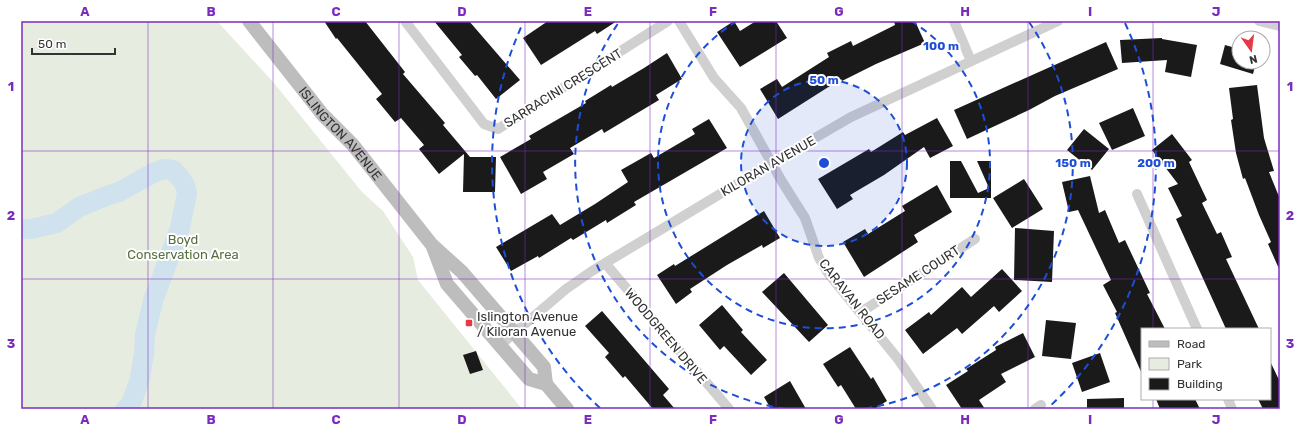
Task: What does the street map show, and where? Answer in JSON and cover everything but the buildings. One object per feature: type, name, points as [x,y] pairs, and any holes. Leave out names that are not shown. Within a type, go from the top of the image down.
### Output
[{"type":"main road","name":"ISLINGTON AVENUE","points":[[249,21],[323,115],[353,145],[432,245],[462,272],[544,368],[546,384],[567,409]]},
{"type":"main road","name":"ISLINGTON AVENUE","points":[[432,245],[447,284],[529,380],[546,384]]},
{"type":"street","name":"SARRACINI CRESCENT","points":[[405,21],[484,124],[498,129],[668,21]]},
{"type":"street","name":"CARAVAN ROAD","points":[[679,21],[714,78],[742,108],[772,163],[805,218],[818,258],[828,273],[898,359],[932,409]]},
{"type":"street","points":[[954,21],[971,61]]},
{"type":"street","name":"KILORAN AVENUE","points":[[500,346],[514,332],[566,289],[605,262],[772,163],[852,117],[1058,21]]},
{"type":"street","points":[[1259,21],[1280,26]]},
{"type":"street","points":[[1138,194],[1197,328]]},
{"type":"street","name":"SESAME COURT","points":[[861,312],[975,239]]},
{"type":"street","name":"WOODGREEN DRIVE","points":[[605,262],[729,409]]},
{"type":"green space","name":"Boyd Conservation Area","points":[[21,21],[217,21],[274,83],[362,192],[383,211],[413,257],[418,280],[522,409],[21,409]]},
{"type":"water","points":[[139,382],[137,409],[115,409],[116,405]]},
{"type":"waterway","points":[[21,229],[31,229],[57,223],[79,207],[119,192],[155,172],[164,169],[173,170],[185,185],[187,193],[180,228],[153,301],[145,335],[144,354],[139,382],[129,409]]},
{"type":"place","name":"Islington Avenue / Kiloran Avenue","points":[[469,323]]}]
